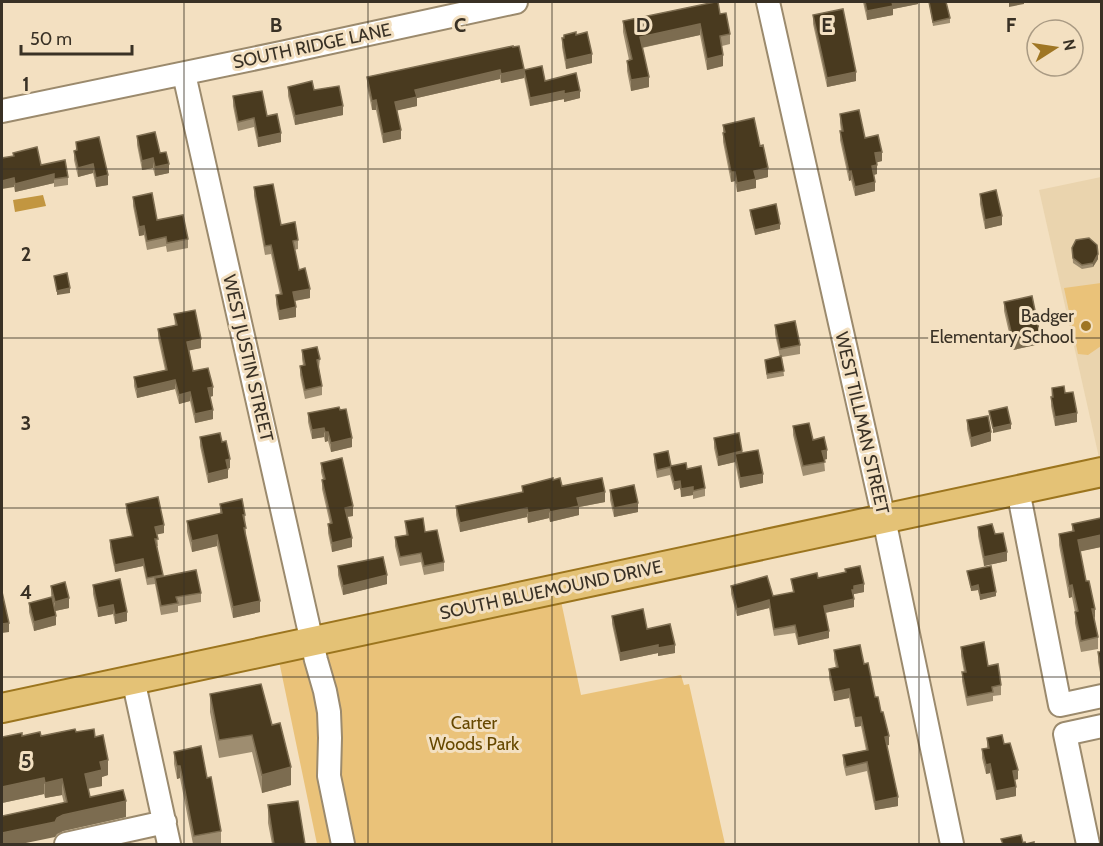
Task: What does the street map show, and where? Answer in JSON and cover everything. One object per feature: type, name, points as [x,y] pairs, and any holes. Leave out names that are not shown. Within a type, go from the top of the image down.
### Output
[{"type":"main road","name":"SOUTH BLUEMOUND DRIVE","points":[[2,708],[1101,472]]},
{"type":"street","name":"SOUTH RIDGE LANE","points":[[2,111],[516,2]]},
{"type":"street","name":"WEST TILLMAN STREET","points":[[768,2],[884,519],[952,844]]},
{"type":"street","name":"WEST JUSTIN STREET","points":[[184,74],[325,691],[330,738],[329,776],[343,844]]},
{"type":"street","points":[[1018,490],[1060,705],[1101,696]]},
{"type":"street","points":[[133,679],[169,844]]},
{"type":"street","points":[[1088,844],[1065,734],[1101,726]]},
{"type":"street","points":[[66,844],[165,822]]},
{"type":"shaded area","name":"Badger Elementary School","points":[[1101,177],[1101,462],[1100,462],[1039,190]]},
{"type":"shaded area","points":[[43,195],[46,206],[15,212],[13,200]]},
{"type":"green space","points":[[1101,283],[1101,346],[1088,355],[1078,354],[1064,288]]},
{"type":"green space","name":"Carter Woods Park","points":[[561,601],[581,695],[681,675],[684,685],[689,684],[725,844],[317,844],[279,661]]},
{"type":"building","points":[[718,2],[720,14],[726,13],[730,34],[720,36],[723,55],[707,59],[700,24],[640,37],[649,77],[631,80],[627,61],[632,59],[623,21]]},
{"type":"building","points":[[865,2],[892,2],[893,6],[867,11]]},
{"type":"building","points":[[929,2],[946,2],[950,18],[933,22]]},
{"type":"building","points":[[843,9],[856,72],[827,78],[813,15]]},
{"type":"building","points":[[576,32],[576,35],[587,32],[592,54],[566,60],[562,38],[564,35]]},
{"type":"building","points":[[519,46],[524,69],[501,74],[500,70],[415,90],[417,97],[395,102],[401,130],[383,134],[376,100],[372,101],[367,77]]},
{"type":"building","points":[[542,66],[545,81],[576,73],[580,91],[564,94],[564,91],[530,98],[524,70]]},
{"type":"building","points":[[312,81],[314,90],[339,86],[343,106],[295,116],[288,87]]},
{"type":"building","points":[[262,91],[267,116],[277,114],[281,133],[258,138],[254,118],[238,122],[233,96]]},
{"type":"building","points":[[859,110],[865,138],[878,135],[882,152],[875,153],[877,165],[872,166],[875,182],[855,187],[851,171],[849,172],[840,131],[843,131],[840,114]]},
{"type":"building","points":[[754,118],[768,168],[754,171],[756,179],[737,183],[735,172],[731,172],[723,125]]},
{"type":"building","points":[[155,132],[160,153],[166,152],[169,164],[155,167],[153,158],[142,161],[137,136]]},
{"type":"building","points":[[99,137],[108,175],[96,178],[93,164],[78,168],[74,151],[77,150],[76,142]]},
{"type":"building","points":[[37,147],[41,165],[65,160],[68,177],[54,179],[54,174],[15,184],[14,178],[2,181],[2,158]]},
{"type":"building","points":[[273,184],[281,225],[295,222],[298,240],[293,241],[299,270],[305,268],[310,289],[293,292],[296,307],[279,311],[276,295],[282,294],[271,245],[265,246],[254,187]]},
{"type":"building","points":[[996,190],[1002,216],[985,220],[980,194]]},
{"type":"building","points":[[152,193],[157,220],[183,215],[188,239],[167,243],[166,237],[147,241],[144,226],[139,227],[133,197]]},
{"type":"building","points":[[776,204],[780,224],[755,230],[750,210]]},
{"type":"building","points":[[1089,238],[1097,245],[1098,254],[1093,263],[1082,265],[1073,258],[1072,248],[1076,240]]},
{"type":"building","points":[[67,273],[70,288],[57,291],[54,276]]},
{"type":"building","points":[[1032,296],[1040,335],[1013,340],[1004,302]]},
{"type":"building","points":[[195,310],[201,339],[187,342],[193,371],[208,368],[213,387],[208,388],[213,410],[195,414],[190,392],[179,395],[175,380],[137,389],[134,377],[167,370],[158,329],[177,325],[174,314]]},
{"type":"building","points":[[795,321],[800,345],[780,349],[775,325]]},
{"type":"building","points":[[317,347],[322,386],[305,390],[300,366],[305,365],[302,350]]},
{"type":"building","points":[[781,356],[784,371],[767,374],[765,360]]},
{"type":"building","points":[[1064,386],[1065,393],[1073,392],[1077,413],[1055,417],[1051,397],[1053,397],[1052,388]]},
{"type":"building","points":[[339,407],[340,410],[346,409],[352,438],[331,443],[328,432],[325,432],[324,428],[312,430],[308,413]]},
{"type":"building","points":[[1007,407],[1011,424],[993,428],[989,411]]},
{"type":"building","points":[[988,416],[991,432],[971,438],[967,420]]},
{"type":"building","points":[[809,423],[813,440],[824,437],[827,450],[822,451],[825,462],[803,466],[793,426]]},
{"type":"building","points":[[220,433],[222,442],[226,441],[230,459],[226,460],[228,469],[208,474],[200,437]]},
{"type":"building","points":[[739,433],[742,451],[718,457],[714,438]]},
{"type":"building","points":[[758,450],[763,474],[740,478],[735,454]]},
{"type":"building","points":[[668,451],[671,466],[686,463],[687,469],[701,466],[705,488],[693,491],[693,487],[681,489],[680,481],[674,482],[670,467],[657,470],[654,454]]},
{"type":"building","points":[[342,458],[353,506],[345,508],[352,538],[332,543],[328,524],[332,523],[322,480],[325,479],[321,463]]},
{"type":"building","points":[[553,478],[553,480],[560,478],[562,486],[602,478],[605,492],[577,498],[579,506],[550,512],[549,509],[528,513],[527,508],[460,523],[456,506],[523,492],[522,486]]},
{"type":"building","points":[[634,485],[638,503],[614,508],[610,490]]},
{"type":"building","points":[[158,497],[164,525],[155,527],[158,539],[155,539],[163,575],[147,578],[143,559],[115,565],[110,540],[133,536],[126,504]]},
{"type":"building","points":[[242,499],[246,528],[244,528],[260,601],[233,607],[217,535],[192,541],[187,521],[222,513],[220,504]]},
{"type":"building","points":[[423,518],[425,532],[437,530],[444,562],[424,566],[421,553],[400,557],[395,537],[408,535],[405,521]]},
{"type":"building","points":[[1101,518],[1101,535],[1078,540],[1086,581],[1089,581],[1095,609],[1092,609],[1098,637],[1081,641],[1075,612],[1078,611],[1072,585],[1069,586],[1059,534],[1074,531],[1072,524]]},
{"type":"building","points":[[992,524],[995,534],[1003,533],[1007,552],[984,557],[978,527]]},
{"type":"building","points":[[383,557],[387,575],[343,586],[338,566]]},
{"type":"building","points":[[860,566],[864,584],[854,586],[852,590],[854,599],[824,606],[829,631],[798,638],[795,625],[774,629],[769,600],[737,609],[731,586],[767,576],[773,596],[794,592],[791,579],[817,573],[818,578],[846,572],[845,569]]},
{"type":"building","points":[[991,566],[996,592],[980,595],[978,585],[971,587],[967,571]]},
{"type":"building","points":[[196,570],[201,593],[176,597],[178,603],[161,606],[155,578]]},
{"type":"building","points":[[120,579],[127,612],[115,615],[113,605],[98,608],[93,585]]},
{"type":"building","points":[[65,582],[69,598],[55,602],[51,586]]},
{"type":"building","points":[[2,592],[9,623],[2,624]]},
{"type":"building","points":[[52,597],[56,616],[34,622],[29,603]]},
{"type":"building","points":[[643,609],[647,629],[670,624],[675,645],[658,648],[658,645],[620,653],[612,616]]},
{"type":"building","points":[[984,642],[988,666],[998,664],[1001,685],[992,687],[993,692],[967,697],[962,672],[966,672],[961,647]]},
{"type":"building","points":[[860,645],[864,664],[868,663],[875,697],[878,697],[889,736],[885,737],[898,797],[875,802],[867,762],[846,767],[843,755],[868,750],[861,717],[855,718],[849,689],[834,692],[829,669],[838,667],[834,650]]},
{"type":"building","points":[[1098,652],[1101,652],[1101,669]]},
{"type":"building","points":[[261,684],[272,725],[280,723],[291,767],[262,775],[252,735],[219,740],[210,694]]},
{"type":"building","points":[[75,729],[76,732],[94,729],[95,737],[103,735],[108,760],[100,762],[102,770],[85,774],[90,797],[123,790],[126,801],[63,815],[55,822],[2,833],[2,816],[67,802],[62,779],[45,783],[44,778],[2,787],[2,737],[40,732],[41,736]]},
{"type":"building","points":[[1002,735],[1004,744],[1010,743],[1018,770],[1013,771],[1016,787],[996,791],[990,764],[986,765],[982,749],[989,748],[987,738]]},
{"type":"building","points":[[201,746],[207,778],[211,777],[221,831],[194,836],[180,766],[177,766],[174,752]]},
{"type":"building","points":[[298,801],[305,844],[274,844],[268,805]]},
{"type":"building","points":[[1021,835],[1023,843],[1026,844],[1003,844],[1001,839]]},
{"type":"place","name":"Badger Elementary School","points":[[1086,326]]}]
